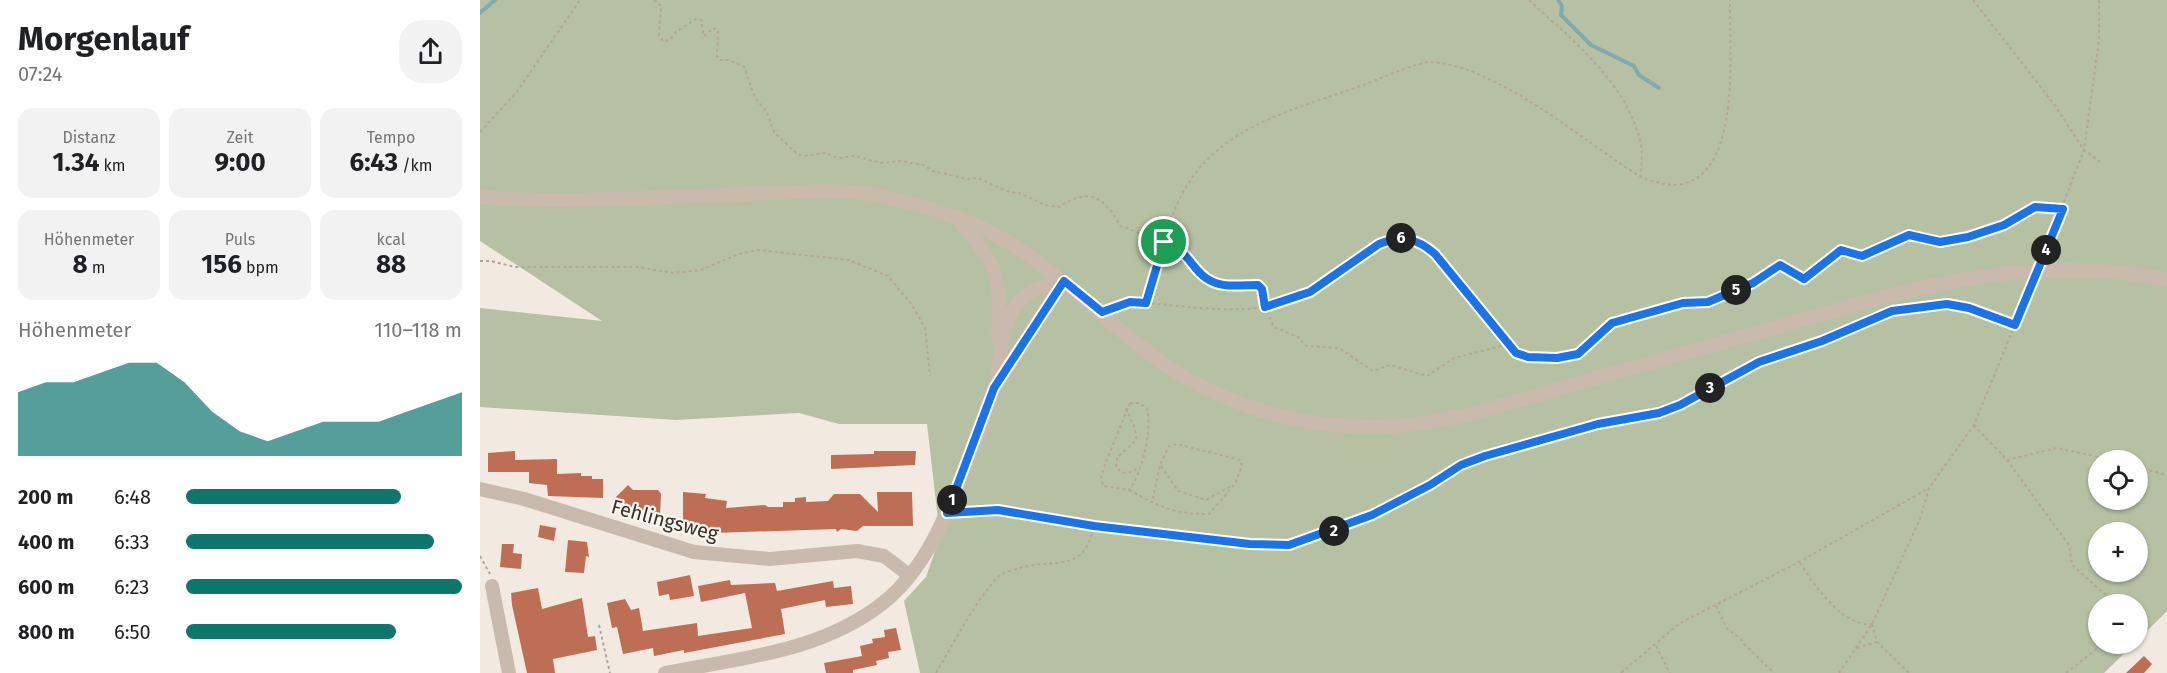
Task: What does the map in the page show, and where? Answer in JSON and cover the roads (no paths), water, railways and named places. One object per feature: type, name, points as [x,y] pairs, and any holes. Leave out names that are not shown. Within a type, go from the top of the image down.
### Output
[{"type":"street","points":[[480,197],[583,198],[861,193],[906,201],[956,217],[1014,244],[1064,281],[1167,366],[1229,398],[1248,407],[1305,421],[1371,428],[1413,425],[1478,412],[1878,298],[1971,276],[2038,269],[2110,272],[2167,280]]},
{"type":"street","points":[[956,217],[987,254],[998,281],[997,370]]},
{"type":"street","points":[[665,673],[794,648],[844,630],[884,602],[909,575],[932,543],[947,513],[994,388],[1003,341],[1017,305],[1038,288],[1064,281]]},
{"type":"street","points":[[994,388],[1064,281]]},
{"type":"street","name":"Fehlingsweg","points":[[480,489],[524,500],[694,552],[770,560],[857,552],[884,556],[909,575]]},
{"type":"street","points":[[492,586],[509,673]]},
{"type":"waterway","points":[[480,13],[495,0]]},
{"type":"waterway","points":[[1558,0],[1562,6],[1561,15],[1591,45],[1634,66],[1639,75],[1659,88]]}]
